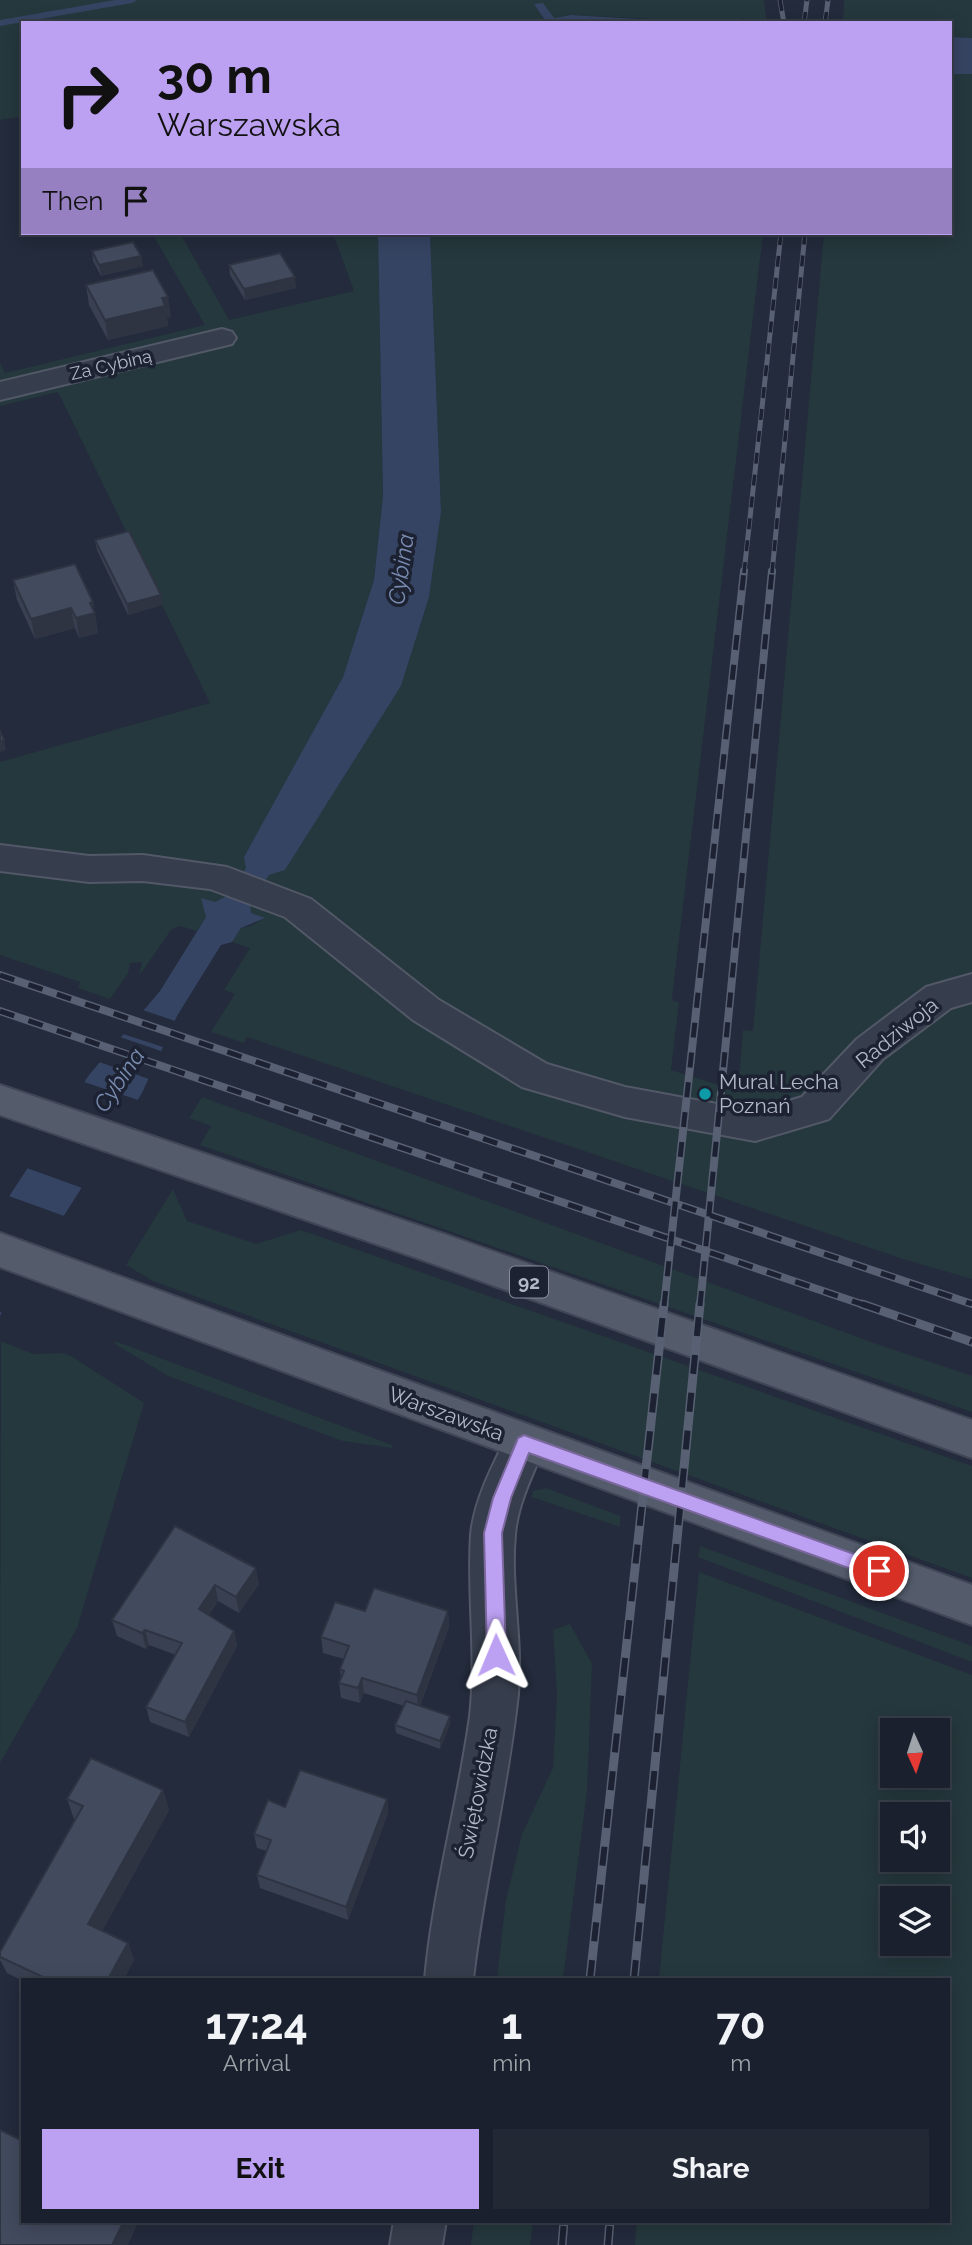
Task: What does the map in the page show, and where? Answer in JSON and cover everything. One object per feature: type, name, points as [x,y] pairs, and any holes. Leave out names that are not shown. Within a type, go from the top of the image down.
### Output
[{"type":"main road","name":"92","points":[[9,1103],[430,1246],[972,1439]]},
{"type":"main road","name":"Warszawska","points":[[0,1250],[972,1605]]},
{"type":"street","name":"Za Cybiną","points":[[0,391],[222,338]]},
{"type":"street","name":"Radziwoja","points":[[0,858],[89,869],[143,868],[214,876],[298,908],[426,1010],[535,1076],[625,1102],[755,1126],[815,1108],[870,1049],[939,998],[972,988]]},
{"type":"street","name":"Świętowidzka","points":[[449,1978],[457,1911],[492,1720],[497,1675],[493,1533],[502,1498],[524,1443]]},
{"type":"street","points":[[416,2245],[420,2223]]},
{"type":"green space","points":[[0,0],[764,0],[767,21],[742,18],[741,21],[698,21],[571,15],[553,18],[534,4],[544,20],[21,21],[21,116],[0,120]]},
{"type":"green space","points":[[844,0],[972,0],[972,38],[952,37],[952,21],[843,21]]},
{"type":"green space","points":[[952,74],[972,74],[972,1279],[903,1259],[247,1037],[244,1043],[211,1032],[235,994],[224,990],[250,948],[232,942],[241,928],[251,926],[264,918],[251,913],[206,917],[197,931],[180,926],[171,930],[139,976],[142,962],[130,963],[128,973],[110,999],[78,988],[80,982],[0,955],[0,762],[210,703],[58,392],[0,406],[0,363],[5,373],[205,325],[153,235],[181,235],[229,320],[354,291],[334,235],[378,235],[383,496],[374,580],[343,677],[244,857],[269,875],[285,870],[401,686],[429,597],[441,512],[430,235],[763,235],[672,998],[673,1001],[679,1002],[671,1070],[738,1091],[743,1030],[753,1031],[824,235],[952,235]]},
{"type":"green space","points":[[202,1097],[871,1342],[972,1376],[972,1412],[200,1145],[211,1126],[189,1118]]},
{"type":"green space","points":[[173,1189],[187,1221],[256,1244],[301,1230],[972,1466],[972,1578],[153,1281],[126,1265]]},
{"type":"green space","points":[[1,1341],[33,1354],[62,1353],[71,1356],[144,1403],[77,1628],[0,1763]]},
{"type":"green space","points":[[115,1341],[392,1445],[393,1448],[343,1441],[168,1376],[115,1344]]},
{"type":"green space","points":[[546,1488],[620,1516],[620,1527],[532,1497],[533,1491]]},
{"type":"green space","points":[[700,1546],[972,1646],[972,1662],[698,1557]]},
{"type":"green space","points":[[699,1572],[972,1675],[972,2245],[635,2245],[637,2223],[950,2223],[950,1978],[659,1978]]},
{"type":"green space","points":[[570,1624],[592,1664],[587,1791],[563,1978],[497,1978],[506,1900],[522,1834],[553,1768],[557,1694],[553,1630]]},
{"type":"green space","points":[[474,2223],[533,2223],[530,2245],[471,2245]]},
{"type":"water","points":[[543,3],[554,18],[571,15],[672,21],[536,21],[544,19],[534,4]]},
{"type":"water","points":[[952,37],[972,38],[972,74],[952,74]]},
{"type":"water","name":"Cybina","points":[[378,235],[430,235],[441,512],[429,597],[401,686],[285,870],[269,875],[250,904],[251,913],[265,918],[241,928],[232,942],[221,945],[177,1016],[142,1093],[0,1316],[0,1210],[89,1075],[160,991],[206,917],[201,898],[215,902],[227,896],[246,868],[244,857],[343,677],[374,580],[383,496]]},
{"type":"pier","points":[[140,1009],[178,1022],[166,1048],[120,1033]]},
{"type":"pier","points":[[117,1036],[164,1052],[152,1080],[96,1061]]},
{"type":"pier","points":[[81,1081],[141,1101],[85,1189],[24,1167]]},
{"type":"pier","points":[[6,1195],[67,1217],[5,1314],[0,1312],[0,1204]]},
{"type":"building","points":[[133,242],[141,256],[99,265],[92,251]]},
{"type":"building","points":[[280,253],[295,277],[244,289],[229,265]]},
{"type":"building","points":[[153,270],[168,297],[162,298],[165,306],[105,320],[86,285]]},
{"type":"building","points":[[129,531],[161,595],[127,604],[95,540]]},
{"type":"building","points":[[75,564],[93,602],[90,603],[95,613],[76,618],[71,608],[31,619],[13,580]]},
{"type":"building","points":[[175,1526],[256,1568],[236,1597],[215,1585],[199,1609],[234,1631],[185,1722],[146,1707],[182,1643],[145,1630],[142,1633],[112,1620]]},
{"type":"building","points":[[374,1588],[448,1611],[417,1695],[362,1678],[358,1688],[339,1683],[344,1671],[340,1669],[349,1646],[321,1637],[335,1602],[365,1611]]},
{"type":"building","points":[[406,1701],[450,1716],[440,1741],[395,1725]]},
{"type":"building","points":[[91,1758],[163,1790],[88,1924],[128,1943],[109,1978],[45,1978],[0,1957],[0,1952],[83,1806],[67,1799]]},
{"type":"building","points":[[300,1770],[387,1799],[346,1907],[257,1875],[271,1840],[254,1834],[268,1800],[285,1807]]},
{"type":"building","points":[[0,2130],[21,2140],[21,2223],[123,2223],[112,2245],[0,2245]]},
{"type":"waterway","points":[[0,23],[132,0]]},
{"type":"railway","points":[[780,0],[784,21]]},
{"type":"railway","points":[[804,21],[807,0]]},
{"type":"railway","points":[[825,21],[828,0]]},
{"type":"railway","points":[[744,573],[781,235]]},
{"type":"railway","points":[[772,573],[805,235]]},
{"type":"railway","points":[[675,1204],[744,571]]},
{"type":"railway","points":[[709,1215],[772,571]]},
{"type":"railway","points":[[0,975],[675,1204]]},
{"type":"railway","points":[[0,1011],[671,1239]]},
{"type":"railway","points":[[671,1239],[675,1204]]},
{"type":"railway","points":[[675,1204],[709,1215]]},
{"type":"railway","points":[[705,1251],[709,1215]]},
{"type":"railway","points":[[709,1215],[972,1304]]},
{"type":"railway","points":[[664,1306],[671,1239]]},
{"type":"railway","points":[[671,1239],[705,1251]]},
{"type":"railway","points":[[700,1306],[705,1251]]},
{"type":"railway","points":[[705,1251],[867,1306]]},
{"type":"railway","points":[[590,1978],[664,1304]]},
{"type":"railway","points":[[634,1978],[700,1304]]},
{"type":"railway","points":[[862,1304],[972,1342]]},
{"type":"railway","points":[[562,2245],[564,2223]]},
{"type":"railway","points":[[608,2245],[610,2223]]},
{"type":"place","name":"Mural Lecha Poznań","points":[[705,1094]]},
{"type":"route","points":[[496,1655],[493,1533],[502,1498],[524,1443],[879,1571]]}]
